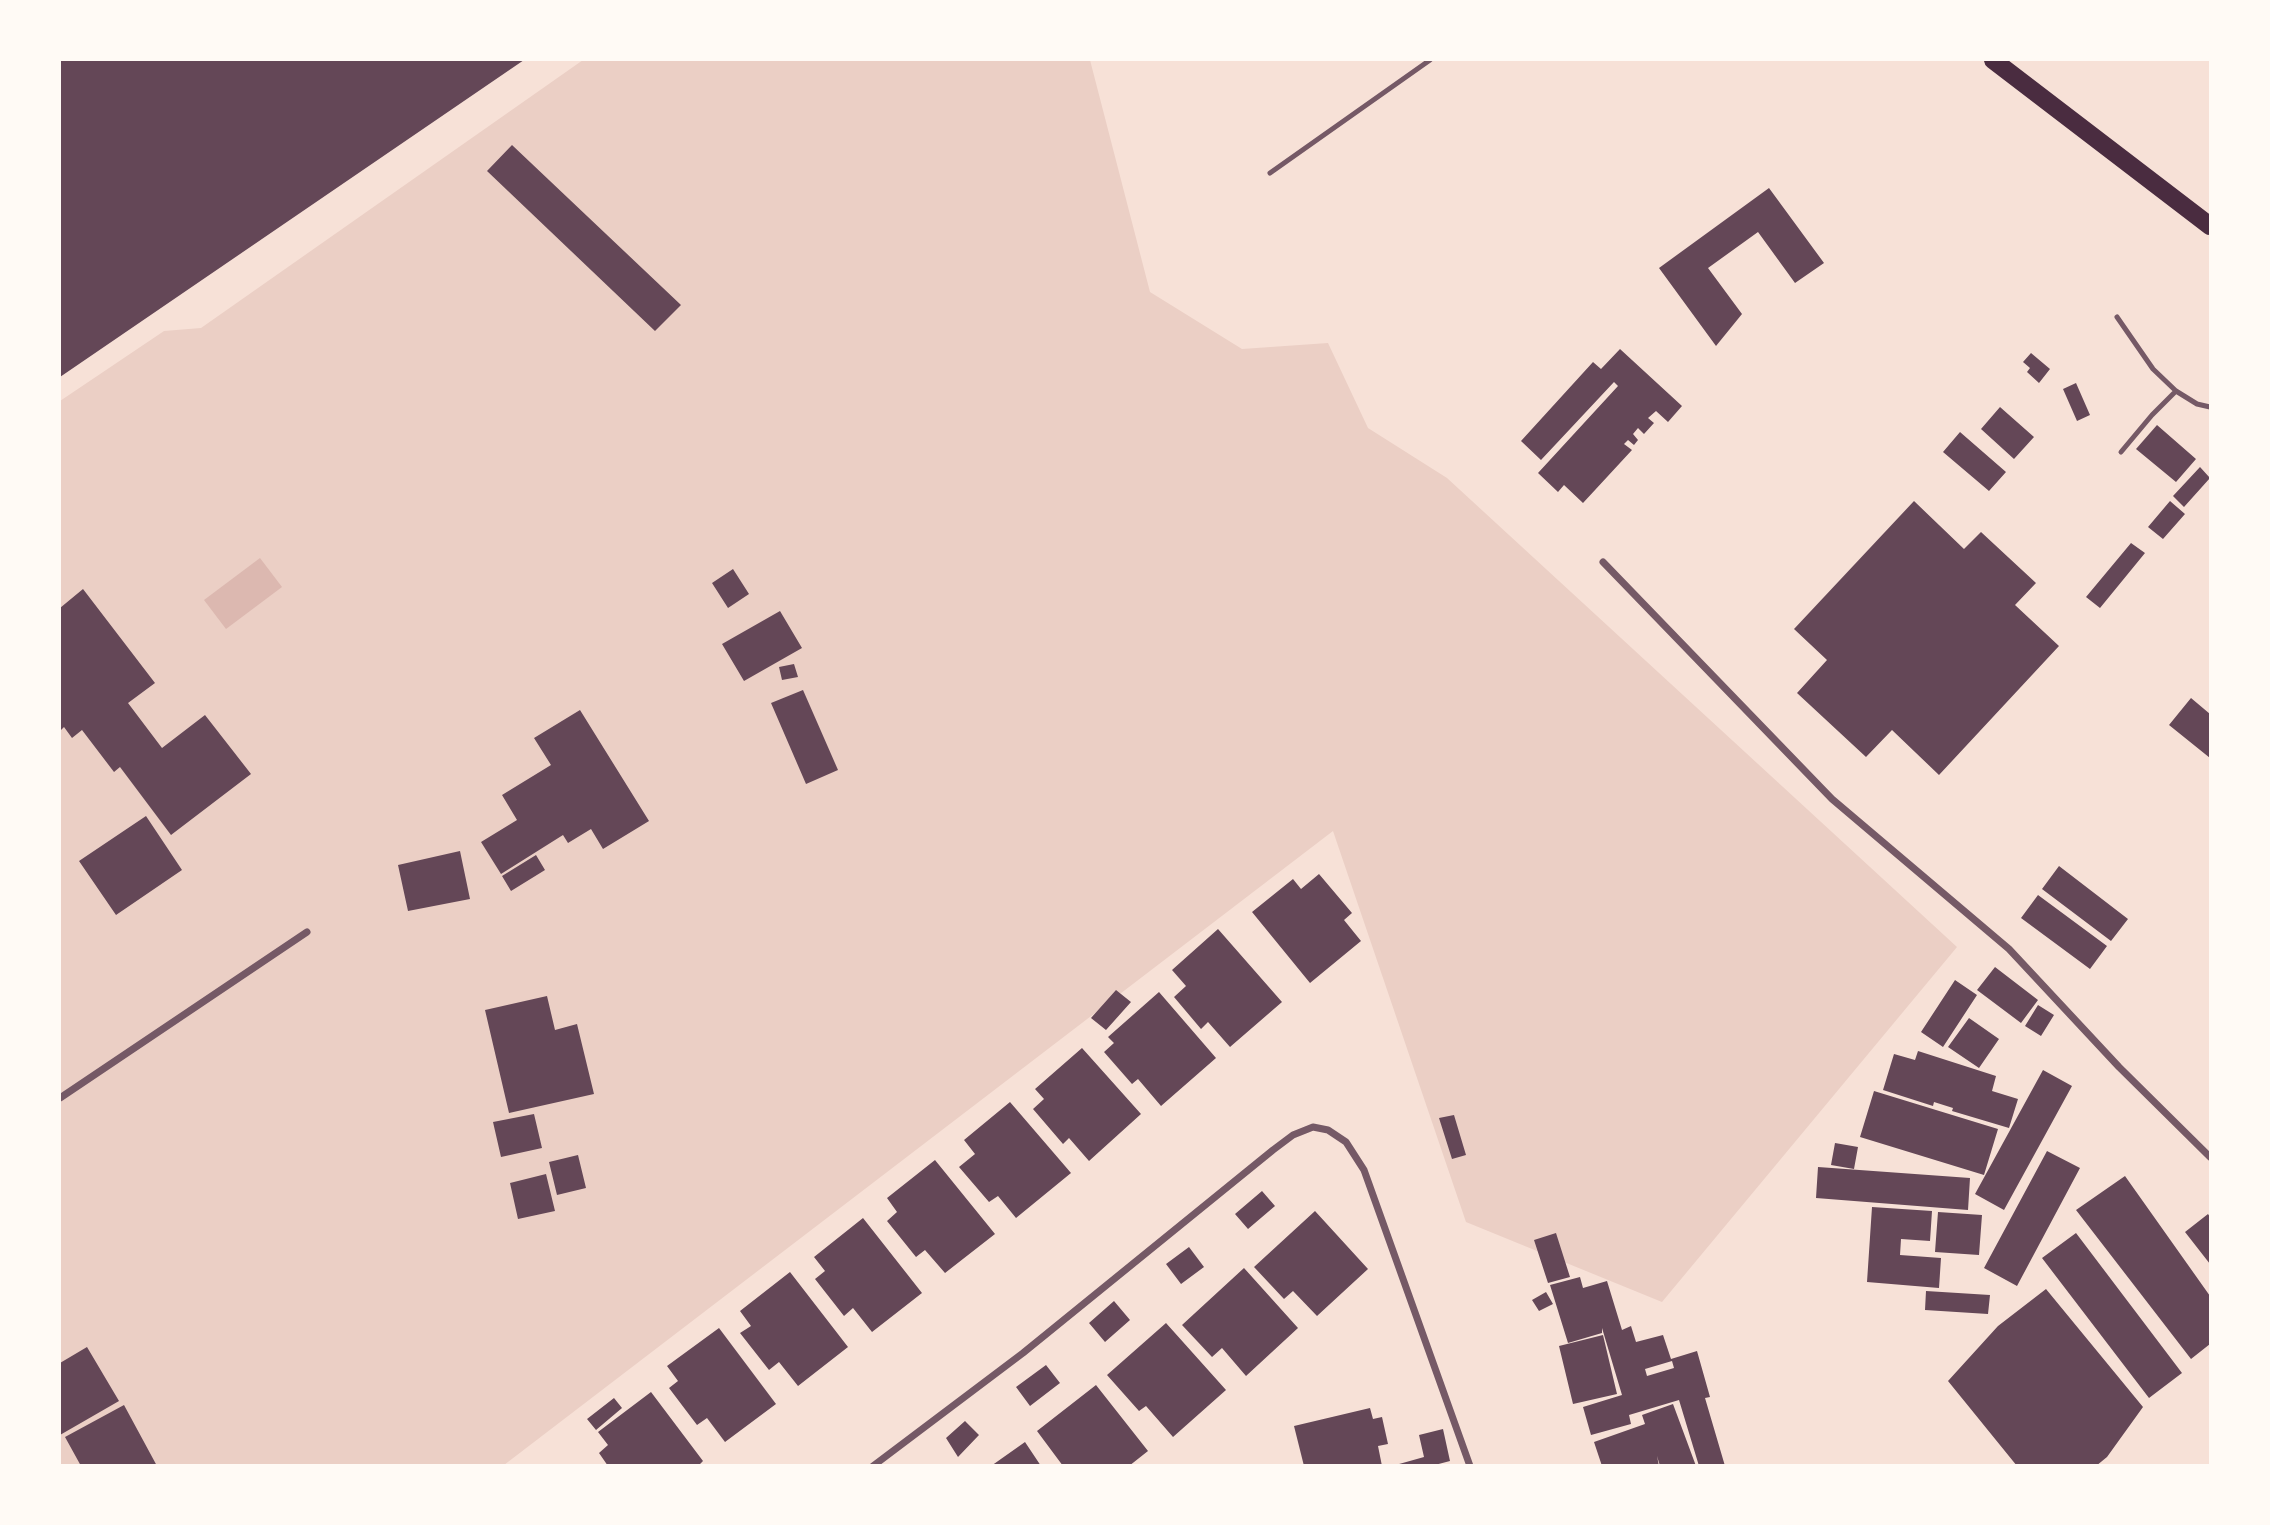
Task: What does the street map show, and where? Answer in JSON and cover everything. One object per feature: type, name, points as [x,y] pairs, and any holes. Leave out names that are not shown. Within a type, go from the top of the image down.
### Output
[{"type":"main road","points":[[1993,60],[2210,226]]},
{"type":"street","points":[[1603,562],[1832,799],[2009,949],[2119,1067],[2210,1157]]},
{"type":"street","points":[[60,1098],[307,932]]},
{"type":"street","points":[[873,1465],[1023,1353],[1273,1150],[1293,1135],[1313,1127],[1328,1130],[1346,1142],[1364,1170],[1470,1465]]},
{"type":"lane","points":[[1270,173],[1430,60]]},
{"type":"lane","points":[[2117,317],[2153,369],[2176,391],[2197,404],[2210,407]]},
{"type":"lane","points":[[2122,452],[2176,391]]},
{"type":"shaded area","points":[[583,60],[1090,60],[1150,292],[1242,349],[1328,343],[1368,428],[1447,478],[1957,947],[1662,1302],[1466,1222],[1333,831],[504,1465],[60,1466],[60,401],[164,331],[201,328]]},
{"type":"shaded area","points":[[260,558],[282,587],[226,629],[204,600]]},
{"type":"building","points":[[60,60],[524,60],[60,377]]},
{"type":"building","points":[[512,145],[681,305],[655,331],[487,171]]},
{"type":"building","points":[[1769,188],[1824,263],[1795,283],[1758,232],[1708,268],[1742,314],[1716,346],[1659,268]]},
{"type":"building","points":[[1620,349],[1682,406],[1668,422],[1656,411],[1648,418],[1654,423],[1644,434],[1638,428],[1633,434],[1638,440],[1634,445],[1628,440],[1624,444],[1632,450],[1583,503],[1564,485],[1558,492],[1538,473],[1618,386],[1614,382],[1541,460],[1521,441],[1593,362],[1601,369]]},
{"type":"building","points":[[2031,353],[2050,369],[2039,383],[2027,372],[2030,368],[2023,362]]},
{"type":"building","points":[[2076,383],[2090,415],[2077,421],[2063,389]]},
{"type":"building","points":[[2000,407],[2034,437],[2014,459],[1981,429]]},
{"type":"building","points":[[2157,425],[2196,459],[2176,482],[2136,449]]},
{"type":"building","points":[[1960,432],[2006,472],[1989,491],[1943,452]]},
{"type":"building","points":[[2200,467],[2210,478],[2184,507],[2173,496]]},
{"type":"building","points":[[1914,501],[1964,549],[1981,532],[2036,583],[2015,605],[2059,646],[1939,775],[1892,730],[1866,757],[1797,693],[1827,660],[1794,629]]},
{"type":"building","points":[[2170,501],[2185,514],[2163,539],[2148,527]]},
{"type":"building","points":[[2131,543],[2145,553],[2100,608],[2086,597]]},
{"type":"building","points":[[733,569],[749,594],[728,608],[712,583]]},
{"type":"building","points":[[83,589],[155,683],[128,703],[162,748],[205,715],[251,774],[171,835],[120,767],[114,772],[82,730],[72,738],[64,727],[60,731],[60,608]]},
{"type":"building","points":[[780,611],[802,648],[744,681],[722,644]]},
{"type":"building","points":[[794,664],[798,677],[782,680],[779,667]]},
{"type":"building","points":[[803,690],[838,770],[806,784],[771,703]]},
{"type":"building","points":[[2191,698],[2210,714],[2210,758],[2169,725]]},
{"type":"building","points":[[580,710],[649,821],[603,849],[591,829],[568,843],[563,835],[501,874],[481,842],[517,820],[502,795],[551,765],[534,738]]},
{"type":"building","points":[[146,816],[182,870],[116,915],[79,861]]},
{"type":"building","points":[[460,851],[470,899],[408,911],[398,865]]},
{"type":"building","points":[[536,855],[545,870],[511,891],[502,876]]},
{"type":"building","points":[[2059,866],[2128,919],[2111,941],[2042,889]]},
{"type":"building","points":[[1319,874],[1352,913],[1344,920],[1361,941],[1310,983],[1252,912],[1293,879],[1301,889]]},
{"type":"building","points":[[2038,895],[2107,946],[2090,969],[2021,918]]},
{"type":"building","points":[[1218,929],[1282,1002],[1230,1047],[1208,1022],[1201,1029],[1174,997],[1186,986],[1172,970]]},
{"type":"building","points":[[1995,967],[2038,1000],[2021,1023],[1977,990]]},
{"type":"building","points":[[1955,980],[1977,995],[1943,1047],[1921,1032]]},
{"type":"building","points":[[1116,990],[1131,1002],[1106,1030],[1091,1018]]},
{"type":"building","points":[[1159,992],[1216,1058],[1161,1106],[1138,1079],[1132,1084],[1104,1052],[1114,1043],[1108,1037]]},
{"type":"building","points":[[547,996],[555,1030],[577,1024],[594,1094],[509,1113],[485,1010]]},
{"type":"building","points":[[2038,1005],[2054,1015],[2041,1036],[2025,1026]]},
{"type":"building","points":[[1969,1018],[1999,1039],[1979,1068],[1948,1047]]},
{"type":"building","points":[[1082,1048],[1141,1114],[1089,1161],[1069,1138],[1063,1144],[1033,1109],[1044,1099],[1035,1089]]},
{"type":"building","points":[[1918,1051],[1996,1076],[1992,1091],[2018,1099],[2009,1128],[1952,1111],[1953,1108],[1934,1102],[1933,1106],[1883,1090],[1894,1054],[1915,1060]]},
{"type":"building","points":[[2043,1070],[2072,1086],[2004,1210],[1975,1194]]},
{"type":"building","points":[[1874,1091],[1998,1129],[1984,1175],[1860,1137]]},
{"type":"building","points":[[1010,1102],[1071,1173],[1016,1218],[998,1196],[989,1202],[959,1167],[975,1154],[964,1140]]},
{"type":"building","points":[[534,1114],[542,1148],[501,1157],[493,1122]]},
{"type":"building","points":[[1454,1115],[1466,1155],[1452,1159],[1439,1118]]},
{"type":"building","points":[[1835,1143],[1858,1147],[1854,1169],[1831,1165]]},
{"type":"building","points":[[2047,1151],[2080,1168],[2017,1286],[1984,1268]]},
{"type":"building","points":[[578,1155],[586,1188],[557,1195],[549,1162]]},
{"type":"building","points":[[935,1160],[995,1234],[945,1273],[925,1250],[916,1257],[887,1221],[897,1212],[887,1198]]},
{"type":"building","points":[[1818,1167],[1970,1178],[1968,1210],[1816,1198]]},
{"type":"building","points":[[546,1174],[555,1211],[518,1219],[510,1183]]},
{"type":"building","points":[[2125,1176],[2210,1296],[2210,1344],[2191,1359],[2076,1210]]},
{"type":"building","points":[[1262,1191],[1275,1206],[1248,1229],[1235,1214]]},
{"type":"building","points":[[1872,1207],[1932,1211],[1930,1241],[1901,1239],[1900,1255],[1941,1258],[1939,1288],[1867,1282]]},
{"type":"building","points":[[1315,1211],[1368,1269],[1317,1316],[1293,1291],[1284,1299],[1254,1267]]},
{"type":"building","points":[[1938,1212],[1982,1215],[1979,1255],[1935,1252]]},
{"type":"building","points":[[2208,1214],[2210,1217],[2210,1264],[2185,1232]]},
{"type":"building","points":[[863,1218],[922,1293],[872,1332],[853,1308],[844,1316],[815,1279],[825,1271],[814,1257]]},
{"type":"building","points":[[1556,1233],[1570,1277],[1548,1283],[1534,1240]]},
{"type":"building","points":[[2076,1233],[2182,1373],[2149,1398],[2042,1258]]},
{"type":"building","points":[[1189,1247],[1204,1267],[1181,1284],[1166,1264]]},
{"type":"building","points":[[1244,1268],[1298,1328],[1246,1376],[1222,1348],[1212,1357],[1182,1325]]},
{"type":"building","points":[[790,1272],[848,1347],[798,1386],[779,1362],[769,1370],[740,1333],[751,1326],[740,1311]]},
{"type":"building","points":[[1580,1277],[1583,1288],[1607,1281],[1622,1330],[1631,1326],[1636,1342],[1663,1335],[1671,1359],[1697,1351],[1710,1397],[1705,1398],[1725,1466],[1699,1466],[1679,1400],[1629,1415],[1631,1424],[1591,1435],[1583,1407],[1622,1395],[1602,1328],[1602,1333],[1568,1343],[1550,1285]],"holes":[[[1672,1361],[1674,1368],[1647,1376],[1645,1369]]]},
{"type":"building","points":[[2046,1289],[2143,1407],[2107,1457],[2096,1466],[2017,1466],[1948,1381],[1998,1326]]},
{"type":"building","points":[[1926,1291],[1990,1295],[1988,1314],[1925,1310]]},
{"type":"building","points":[[1546,1292],[1553,1304],[1539,1311],[1532,1300]]},
{"type":"building","points":[[1114,1301],[1130,1320],[1105,1342],[1089,1323]]},
{"type":"building","points":[[1166,1323],[1226,1390],[1173,1437],[1146,1406],[1139,1411],[1107,1375]]},
{"type":"building","points":[[719,1328],[776,1404],[725,1442],[707,1418],[697,1425],[669,1388],[678,1381],[667,1366]]},
{"type":"building","points":[[1603,1335],[1617,1394],[1573,1404],[1559,1346]]},
{"type":"building","points":[[87,1347],[119,1401],[60,1435],[60,1363]]},
{"type":"building","points":[[1046,1365],[1060,1383],[1030,1406],[1016,1387]]},
{"type":"building","points":[[1096,1385],[1148,1451],[1129,1466],[1063,1466],[1037,1431]]},
{"type":"building","points":[[651,1392],[703,1461],[698,1466],[608,1466],[599,1453],[608,1445],[598,1432]]},
{"type":"building","points":[[614,1398],[622,1408],[596,1430],[587,1419]]},
{"type":"building","points":[[1673,1404],[1696,1466],[1660,1466],[1657,1456],[1659,1466],[1602,1466],[1594,1442],[1645,1424],[1642,1415]]},
{"type":"building","points":[[124,1405],[157,1466],[81,1466],[65,1437]]},
{"type":"building","points":[[1370,1408],[1373,1419],[1382,1417],[1388,1444],[1378,1446],[1382,1466],[1304,1466],[1294,1426]]},
{"type":"building","points":[[965,1421],[979,1435],[958,1457],[946,1438]]},
{"type":"building","points":[[1443,1429],[1450,1461],[1431,1466],[1392,1466],[1424,1457],[1419,1435]]},
{"type":"building","points":[[1025,1442],[1041,1466],[991,1466]]}]
